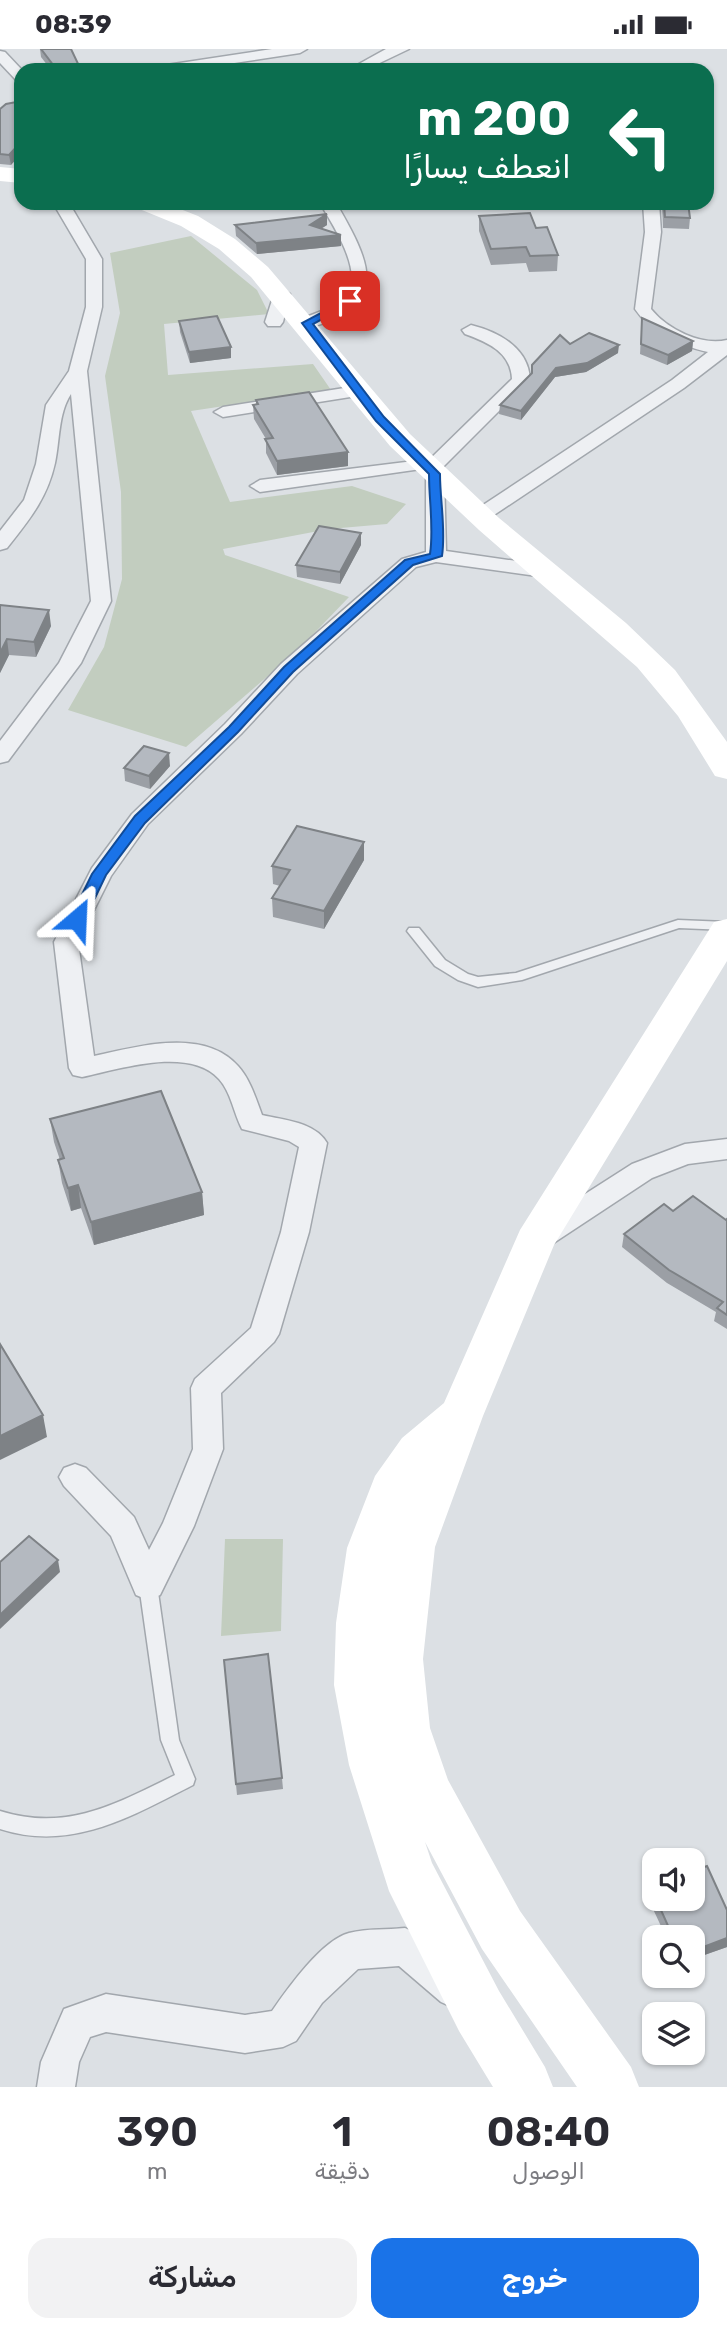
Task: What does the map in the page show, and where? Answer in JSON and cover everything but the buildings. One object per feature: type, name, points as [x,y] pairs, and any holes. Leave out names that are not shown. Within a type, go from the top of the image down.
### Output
[{"type":"street","points":[[194,63],[191,59],[195,53],[233,49]]},
{"type":"street","points":[[209,63],[300,49]]},
{"type":"street","points":[[367,63],[383,54],[402,49]]},
{"type":"street","points":[[0,55],[14,70]]},
{"type":"street","points":[[0,756],[58,685],[92,627],[102,601],[78,371],[94,307],[94,258],[65,210]]},
{"type":"street","points":[[167,210],[214,235],[237,251],[282,294],[380,419],[430,469],[544,571],[618,630],[678,693],[727,769]]},
{"type":"street","points":[[307,323],[350,301],[360,290],[361,275],[355,255],[332,210]]},
{"type":"street","points":[[651,210],[653,232],[643,309],[648,318],[668,332],[725,348]]},
{"type":"street","points":[[274,322],[282,294]]},
{"type":"street","points":[[260,486],[430,469],[521,380],[522,371],[508,349],[496,339],[471,330]]},
{"type":"street","points":[[481,515],[678,384],[725,348]]},
{"type":"street","points":[[0,544],[33,501],[45,464],[55,405],[78,371]]},
{"type":"street","points":[[223,412],[357,391]]},
{"type":"street","points":[[430,469],[439,538],[436,556]]},
{"type":"street","points":[[148,1585],[178,1526],[208,1449],[206,1388],[264,1334],[295,1232],[313,1143],[297,1133],[252,1122],[228,1072],[206,1058],[173,1051],[82,1068],[66,942],[100,874],[140,819],[233,729],[299,660],[409,563],[436,556],[544,571]]},
{"type":"street","points":[[611,2087],[501,1930],[425,1790],[405,1728],[398,1660],[411,1547],[461,1416],[535,1241],[727,929]]},
{"type":"street","points":[[535,1241],[642,1171],[685,1154],[727,1149]]},
{"type":"street","points":[[461,1416],[418,1452],[391,1490],[371,1548],[360,1623],[359,1685],[375,1765],[408,1872],[479,2011],[525,2087]]},
{"type":"street","points":[[75,1477],[123,1527],[148,1585]]},
{"type":"street","points":[[56,2087],[60,2062],[77,2022],[106,2013],[245,2034],[284,2028],[309,1990],[350,1951],[405,1947],[479,2011]]},
{"type":"lane","points":[[414,931],[440,963],[463,977],[478,982],[517,977],[678,924],[727,929]]},
{"type":"lane","points":[[0,1820],[12,1826],[42,1830],[89,1822],[186,1779],[170,1740],[148,1585]]},
{"type":"green space","points":[[191,236],[257,290],[269,314],[164,324],[168,375],[313,364],[331,390],[191,411],[230,502],[352,486],[406,504],[387,524],[329,529],[223,549],[225,555],[349,597],[299,649],[186,747],[68,710],[104,647],[122,579],[121,492],[105,376],[120,313],[110,253]]},
{"type":"green space","points":[[225,1539],[283,1539],[281,1631],[221,1636]]},
{"type":"route","points":[[77,919],[100,874],[140,819],[233,729],[289,669],[409,563],[436,556],[439,538],[435,513],[435,474],[380,419],[307,323],[350,301]]}]
